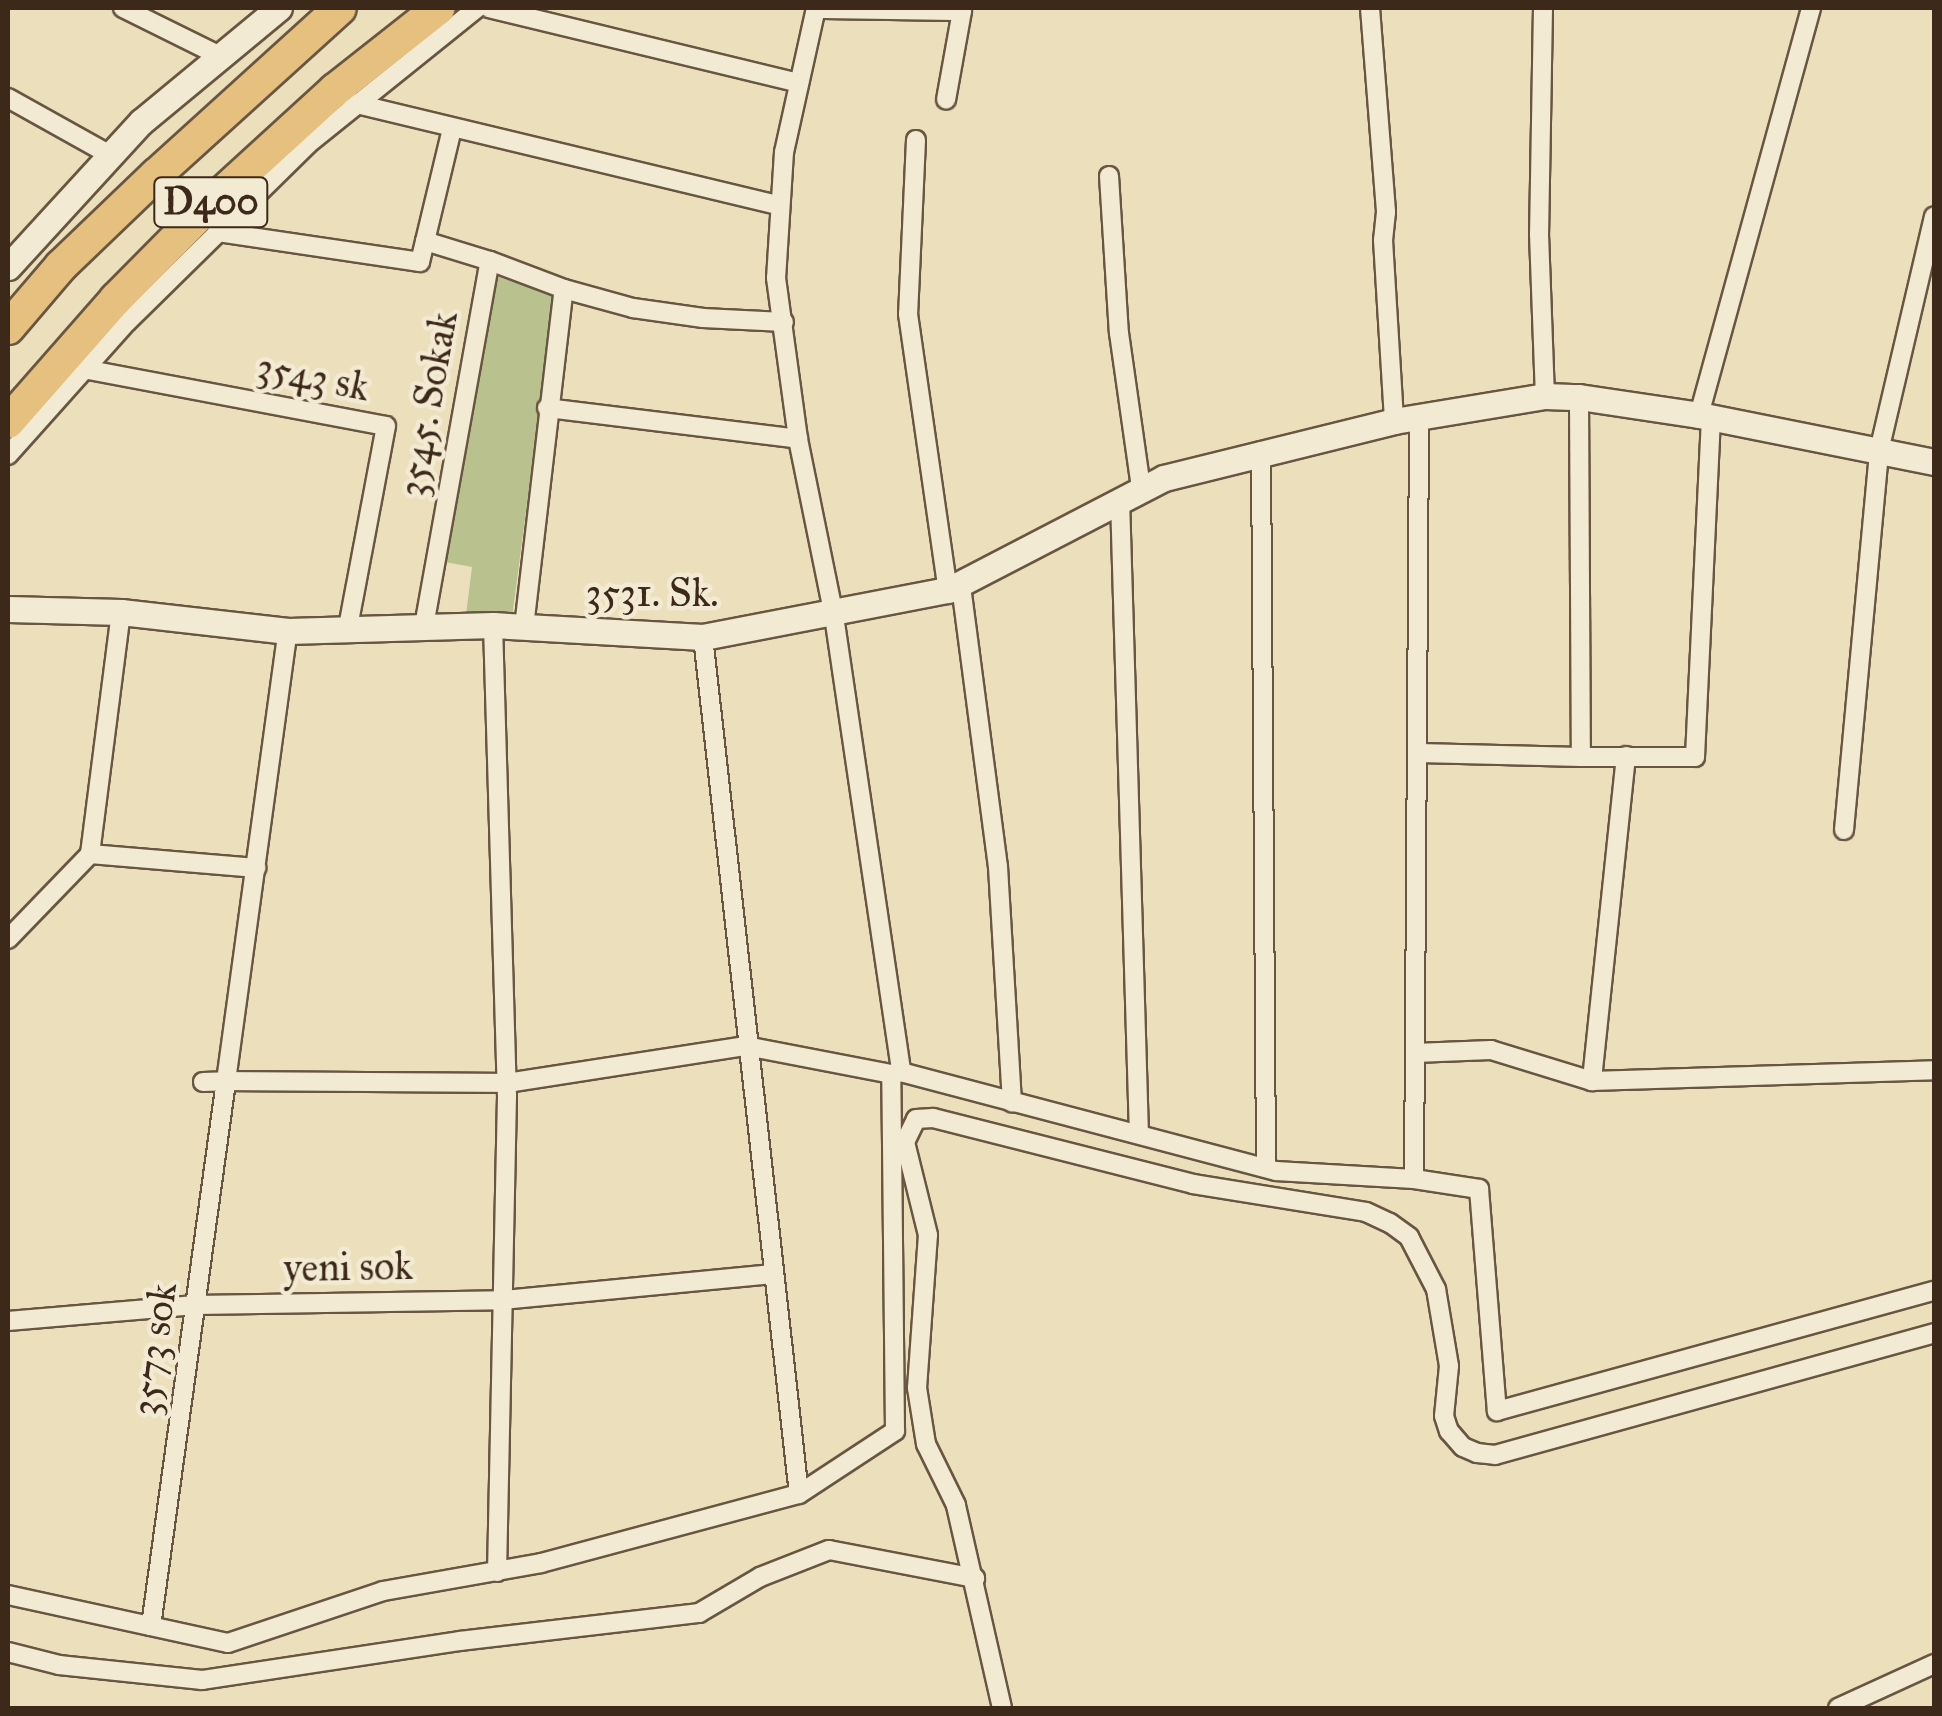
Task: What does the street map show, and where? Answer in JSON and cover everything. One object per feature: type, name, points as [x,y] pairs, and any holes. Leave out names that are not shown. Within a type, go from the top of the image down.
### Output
[{"type":"highway","name":"D400","points":[[8,328],[62,266],[142,188],[340,8]]},
{"type":"highway","name":"D400","points":[[8,422],[116,299],[209,204],[336,90],[438,8]]},
{"type":"street","points":[[123,8],[220,56]]},
{"type":"street","points":[[8,267],[141,122],[278,8]]},
{"type":"street","points":[[8,455],[84,369],[217,232],[353,103],[477,8]]},
{"type":"street","points":[[489,8],[799,83]]},
{"type":"street","points":[[8,1595],[228,1643],[383,1592],[497,1572],[800,1494],[895,1431],[896,1073],[834,616],[798,439],[776,278],[777,205],[816,8],[962,11],[946,100]]},
{"type":"street","points":[[1370,8],[1386,212],[1383,240],[1406,419],[1419,753],[1414,1179]]},
{"type":"street","points":[[1544,8],[1539,234],[1545,396]]},
{"type":"street","points":[[1419,753],[1694,757],[1704,416],[1810,8]]},
{"type":"street","points":[[8,98],[110,155]]},
{"type":"street","points":[[353,103],[777,205]]},
{"type":"street","points":[[217,232],[420,262],[452,129]]},
{"type":"street","points":[[916,140],[908,314],[998,867],[1012,1102]]},
{"type":"street","points":[[1109,176],[1130,493],[1139,1134]]},
{"type":"street","points":[[1844,830],[1879,451],[1934,216]]},
{"type":"street","name":"3545. Sokak","points":[[424,626],[490,261],[425,241]]},
{"type":"street","points":[[490,261],[564,289],[668,313],[784,322]]},
{"type":"street","points":[[524,627],[564,289]]},
{"type":"street","name":"3543 sk","points":[[84,369],[386,426],[348,627]]},
{"type":"street","name":"3531. Sk.","points":[[8,609],[121,612],[288,631],[493,626],[703,637],[834,616],[955,588],[1130,493],[1261,451],[1406,419],[1545,396],[1579,396],[1704,416],[1934,462]]},
{"type":"street","points":[[1579,396],[1581,756]]},
{"type":"street","points":[[547,408],[798,439]]},
{"type":"street","points":[[1261,451],[1266,1168]]},
{"type":"street","points":[[8,938],[90,854],[121,612]]},
{"type":"street","points":[[493,626],[507,1083],[497,1572]]},
{"type":"street","name":"3573 sok","points":[[151,1626],[288,631]]},
{"type":"street","points":[[703,637],[746,1046],[800,1494]]},
{"type":"street","points":[[1592,1081],[1626,756]]},
{"type":"street","points":[[90,854],[256,868]]},
{"type":"street","points":[[203,1082],[507,1083],[746,1046],[896,1073],[1266,1168],[1414,1179],[1479,1190],[1497,1411],[1934,1291]]},
{"type":"street","points":[[1415,1053],[1492,1050],[1592,1081],[1795,1078],[1934,1070]]},
{"type":"street","points":[[1002,1708],[956,1506],[926,1444],[918,1388],[928,1235],[905,1142],[916,1118],[933,1118],[1193,1184],[1366,1212],[1390,1223],[1410,1237],[1436,1289],[1449,1366],[1444,1416],[1449,1431],[1463,1447],[1477,1454],[1495,1455],[1934,1333]]},
{"type":"street","name":"yeni sok","points":[[8,1321],[195,1305],[503,1300],[772,1274]]},
{"type":"street","points":[[8,1652],[59,1665],[202,1680],[460,1641],[698,1613],[760,1577],[829,1550],[975,1578]]},
{"type":"street","points":[[1838,1708],[1934,1664]]},
{"type":"green space","points":[[490,274],[554,296],[512,618],[466,615],[472,567],[445,562]]}]
